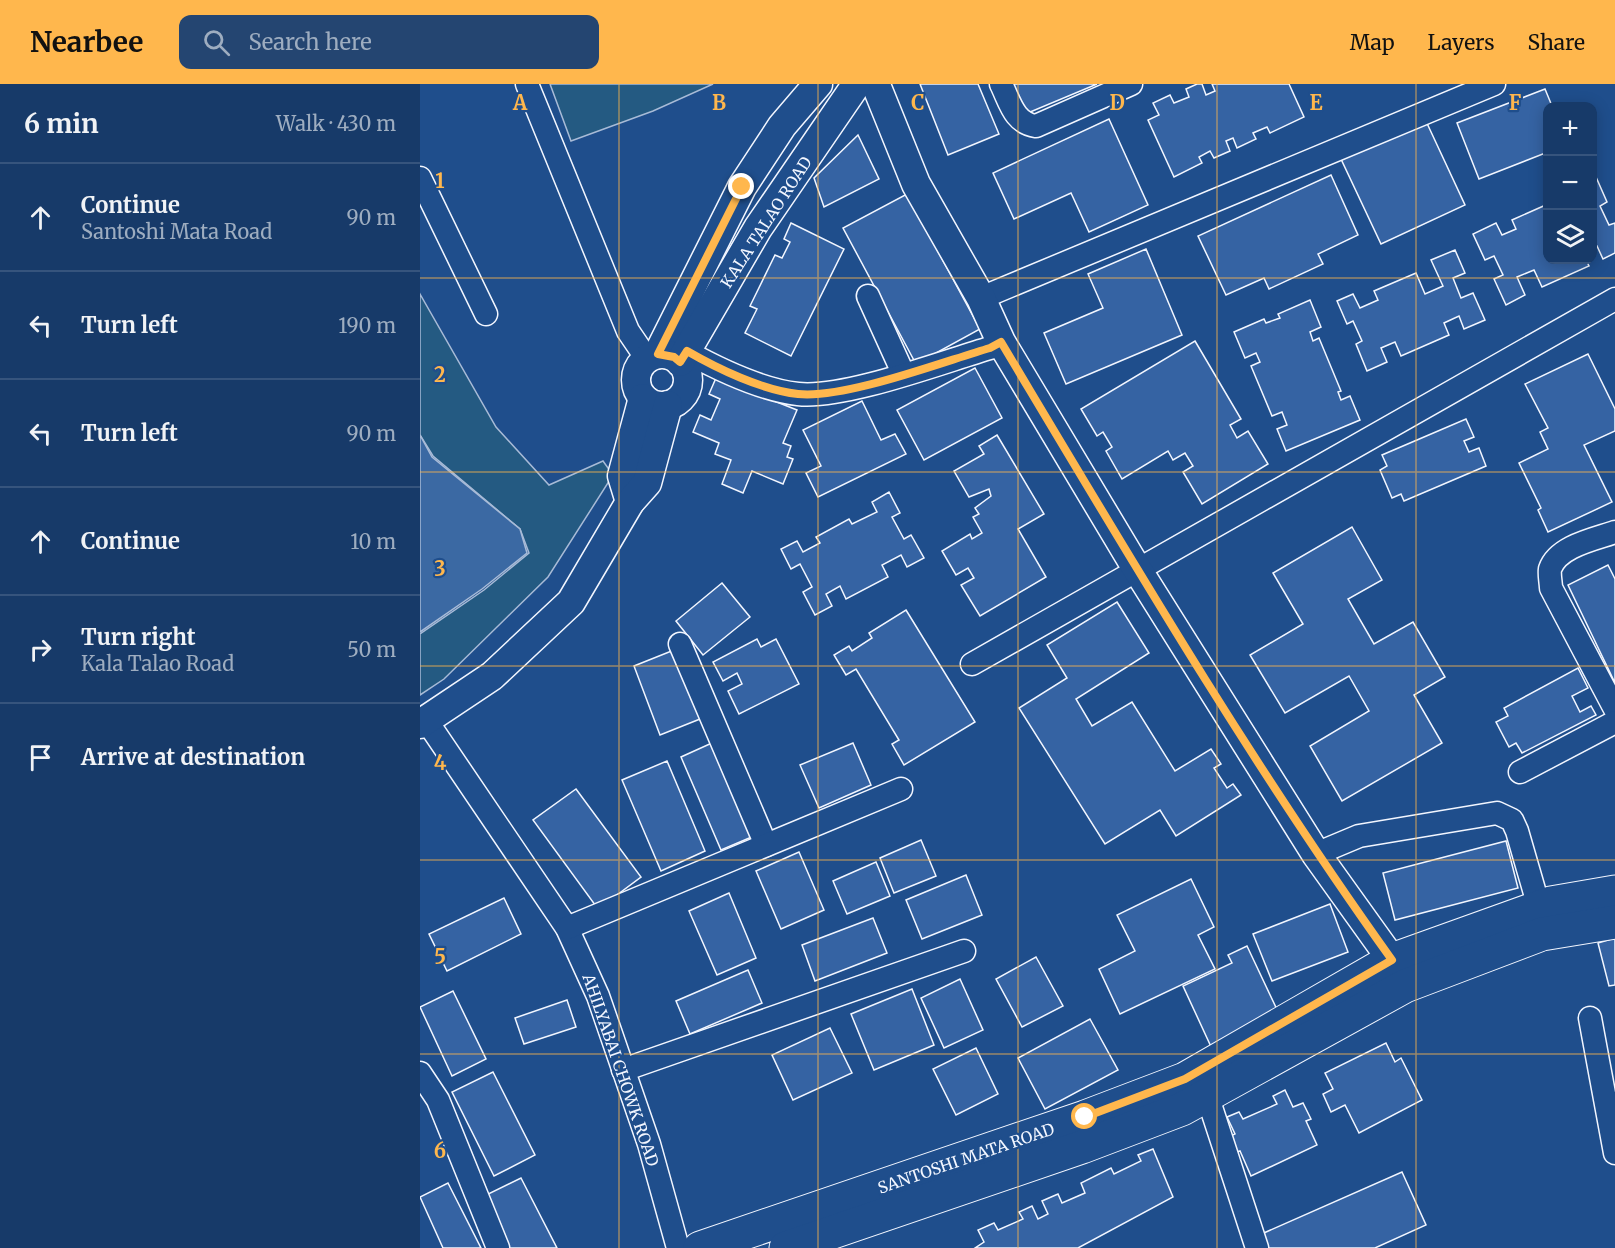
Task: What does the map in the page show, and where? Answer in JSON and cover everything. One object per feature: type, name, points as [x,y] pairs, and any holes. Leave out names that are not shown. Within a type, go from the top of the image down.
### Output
[{"type":"main road","name":"SANTOSHI MATA ROAD","points":[[700,1248],[1074,1121],[1185,1079],[1398,973],[1571,915],[1615,892]]},
{"type":"main road","name":"SANTOSHI MATA ROAD","points":[[786,1248],[1082,1147],[1182,1108],[1207,1095],[1398,973]]},
{"type":"street","points":[[527,84],[624,322],[668,357],[685,368],[688,384],[679,399],[656,402],[636,387],[638,369],[668,357],[798,394],[827,392],[903,374],[990,348],[1001,342]]},
{"type":"street","name":"KALA TALAO ROAD","points":[[668,357],[742,187],[782,126],[818,84]]},
{"type":"street","points":[[866,84],[916,184],[981,297],[1001,342],[1137,569],[1316,854],[1398,973]]},
{"type":"street","name":"KALA TALAO ROAD","points":[[668,357],[812,149],[866,84]]},
{"type":"street","points":[[1001,84],[1016,117],[1026,124],[1036,126],[1131,84]]},
{"type":"street","points":[[981,297],[1494,84]]},
{"type":"street","points":[[782,126],[812,149]]},
{"type":"street","points":[[420,178],[486,314]]},
{"type":"street","points":[[868,296],[903,374]]},
{"type":"street","points":[[972,664],[1615,299]]},
{"type":"street","points":[[423,722],[492,676],[571,602],[630,502],[647,483],[656,402]]},
{"type":"street","points":[[1615,532],[1572,548],[1556,560],[1550,571],[1551,588],[1615,709]]},
{"type":"street","points":[[680,644],[766,844]]},
{"type":"street","name":"AHILYABAI CHOWK ROAD","points":[[423,722],[567,928],[597,996],[649,1144],[678,1248]]},
{"type":"street","points":[[1520,772],[1615,722]]},
{"type":"street","points":[[567,928],[901,789]]},
{"type":"street","points":[[1316,854],[1359,836],[1497,813],[1512,820],[1571,915]]},
{"type":"street","points":[[623,1070],[964,951]]},
{"type":"street","points":[[1590,1018],[1615,1153]]},
{"type":"street","points":[[420,1073],[438,1100],[498,1248]]},
{"type":"street","points":[[1207,1095],[1257,1248]]},
{"type":"shaded area","points":[[550,84],[713,84],[653,111],[571,141]]},
{"type":"shaded area","points":[[420,294],[496,427],[549,485],[603,461],[613,475],[548,577],[444,679],[420,695],[420,634],[484,590],[529,553],[520,529],[433,456],[420,435]]},
{"type":"shaded area","points":[[420,435],[432,457],[520,529],[527,553],[482,589],[420,632]]},
{"type":"building","points":[[920,84],[978,84],[999,134],[948,155]]},
{"type":"building","points":[[1010,84],[1097,84],[1023,115]]},
{"type":"building","points":[[1202,84],[1206,95],[1215,91],[1212,84],[1289,84],[1304,117],[1270,133],[1267,127],[1253,133],[1256,139],[1237,148],[1233,138],[1226,141],[1230,151],[1214,158],[1210,151],[1199,157],[1202,163],[1174,177],[1148,120],[1159,115],[1153,103],[1170,95],[1174,103],[1189,97],[1186,89]]},
{"type":"building","points":[[1545,89],[1550,102],[1543,102],[1543,154],[1479,179],[1457,123]]},
{"type":"building","points":[[1109,119],[1148,205],[1089,232],[1071,193],[1014,219],[993,173]]},
{"type":"building","points":[[1425,119],[1465,205],[1381,244],[1341,159]]},
{"type":"building","points":[[858,135],[879,179],[824,207],[814,178]]},
{"type":"building","points":[[1331,175],[1358,235],[1318,254],[1323,264],[1269,289],[1264,278],[1226,295],[1198,236]]},
{"type":"building","points":[[1597,179],[1607,202],[1600,206],[1609,225],[1615,223],[1615,253],[1603,259],[1597,246]]},
{"type":"building","points":[[907,194],[980,329],[916,364],[843,228]]},
{"type":"building","points":[[1543,206],[1543,264],[1588,264],[1589,266],[1542,287],[1534,270],[1517,277],[1525,295],[1506,305],[1494,279],[1503,275],[1494,256],[1485,260],[1473,234],[1496,223],[1502,235],[1516,229],[1512,220]]},
{"type":"building","points":[[791,223],[844,249],[791,356],[745,333],[757,309],[750,306],[775,255],[782,258],[790,242],[784,239]]},
{"type":"building","points":[[1146,249],[1182,335],[1066,384],[1044,333],[1103,308],[1088,274]]},
{"type":"building","points":[[1455,250],[1465,273],[1453,278],[1461,298],[1473,293],[1485,320],[1464,329],[1459,316],[1444,323],[1449,335],[1401,356],[1395,342],[1381,348],[1387,362],[1367,371],[1356,344],[1362,341],[1353,321],[1347,324],[1337,301],[1353,294],[1360,308],[1378,300],[1374,291],[1416,273],[1425,294],[1443,286],[1431,260]]},
{"type":"building","points":[[1310,300],[1321,327],[1310,332],[1313,341],[1319,338],[1341,391],[1338,392],[1341,400],[1350,396],[1360,420],[1286,451],[1277,429],[1287,425],[1282,412],[1272,416],[1251,366],[1260,362],[1256,353],[1245,358],[1234,332],[1264,319],[1266,323],[1280,318],[1278,314]]},
{"type":"building","points":[[1195,341],[1241,419],[1230,425],[1237,438],[1248,431],[1268,464],[1202,504],[1183,472],[1193,466],[1185,453],[1173,460],[1168,451],[1122,479],[1106,451],[1112,447],[1103,432],[1097,436],[1081,409]]},
{"type":"building","points":[[1588,354],[1615,409],[1615,431],[1584,445],[1612,502],[1548,532],[1538,510],[1541,508],[1519,463],[1548,449],[1540,432],[1548,428],[1525,384]]},
{"type":"building","points":[[975,368],[1002,418],[924,460],[897,410]]},
{"type":"building","points":[[716,378],[797,410],[783,443],[791,446],[787,457],[793,459],[783,484],[752,471],[743,493],[722,484],[731,460],[715,454],[719,443],[693,432],[700,415],[711,420],[720,399],[709,394]]},
{"type":"building","points":[[862,401],[881,440],[895,434],[906,454],[818,497],[806,473],[821,466],[803,430]]},
{"type":"building","points":[[1466,419],[1474,437],[1464,441],[1469,452],[1479,448],[1486,466],[1404,501],[1401,494],[1392,498],[1380,470],[1387,466],[1382,455]]},
{"type":"building","points":[[997,435],[1044,514],[1018,529],[1046,577],[980,616],[961,585],[974,578],[968,568],[956,575],[942,551],[970,534],[972,539],[982,533],[973,517],[979,514],[975,508],[991,496],[989,489],[969,497],[954,471],[984,454],[979,446]]},
{"type":"building","points":[[889,492],[900,513],[892,517],[904,539],[911,535],[924,558],[907,567],[901,555],[882,565],[888,577],[846,599],[840,586],[826,594],[832,606],[815,615],[803,592],[812,587],[800,564],[791,569],[781,549],[797,541],[803,552],[820,543],[816,537],[849,519],[852,524],[877,512],[872,502]]},
{"type":"building","points":[[1352,527],[1382,580],[1348,599],[1374,644],[1413,622],[1445,677],[1414,695],[1442,743],[1342,801],[1310,746],[1369,711],[1349,676],[1285,713],[1250,655],[1303,624],[1273,573]]},
{"type":"building","points":[[1608,565],[1615,579],[1615,683],[1568,585]]},
{"type":"building","points":[[722,583],[750,617],[703,655],[676,621]]},
{"type":"building","points":[[1117,602],[1149,653],[1076,699],[1092,726],[1132,702],[1175,771],[1211,749],[1221,764],[1214,768],[1227,788],[1233,784],[1241,795],[1176,836],[1160,810],[1105,844],[1019,708],[1067,678],[1047,645]]},
{"type":"building","points":[[906,610],[975,722],[904,765],[892,744],[899,740],[856,669],[846,675],[834,655],[849,646],[852,651],[872,638],[869,633]]},
{"type":"building","points":[[757,639],[761,647],[776,639],[799,684],[739,714],[728,691],[742,684],[737,673],[723,681],[713,662]]},
{"type":"building","points":[[674,650],[700,719],[660,735],[634,666]]},
{"type":"building","points":[[1578,668],[1588,688],[1572,696],[1580,712],[1591,706],[1596,715],[1522,753],[1516,743],[1509,747],[1496,722],[1508,716],[1504,708]]},
{"type":"building","points":[[714,742],[754,836],[721,850],[681,757]]},
{"type":"building","points":[[853,743],[871,785],[819,808],[800,765]]},
{"type":"building","points":[[667,761],[705,851],[661,871],[622,780]]},
{"type":"building","points":[[576,789],[641,877],[598,909],[533,820]]},
{"type":"building","points":[[921,840],[936,876],[894,893],[880,858]]},
{"type":"building","points":[[1506,841],[1518,888],[1395,920],[1383,873]]},
{"type":"building","points":[[799,852],[824,910],[781,929],[756,871]]},
{"type":"building","points":[[876,862],[890,896],[847,914],[833,881]]},
{"type":"building","points":[[966,875],[982,915],[922,939],[906,900]]},
{"type":"building","points":[[1191,879],[1214,927],[1198,935],[1215,969],[1120,1014],[1099,969],[1135,951],[1117,915]]},
{"type":"building","points":[[729,893],[756,958],[717,975],[689,911]]},
{"type":"building","points":[[504,898],[521,934],[447,971],[429,934]]},
{"type":"building","points":[[1330,904],[1348,952],[1272,981],[1253,934]]},
{"type":"building","points":[[873,918],[887,953],[815,981],[802,945]]},
{"type":"building","points":[[1615,938],[1615,985],[1609,986],[1598,943]]},
{"type":"building","points":[[1247,946],[1281,1018],[1213,1051],[1183,986],[1232,963],[1228,955]]},
{"type":"building","points":[[1036,957],[1063,1006],[1022,1027],[996,979]]},
{"type":"building","points":[[748,970],[762,1003],[690,1034],[676,1001]]},
{"type":"building","points":[[960,979],[983,1030],[944,1048],[921,998]]},
{"type":"building","points":[[912,989],[934,1045],[874,1070],[851,1014]]},
{"type":"building","points":[[453,991],[486,1059],[452,1076],[420,1007]]},
{"type":"building","points":[[567,1000],[576,1027],[524,1044],[515,1018]]},
{"type":"building","points":[[1090,1019],[1118,1070],[1045,1109],[1018,1058]]},
{"type":"building","points":[[830,1028],[852,1073],[793,1100],[772,1055]]},
{"type":"building","points":[[1386,1043],[1395,1062],[1401,1058],[1422,1100],[1359,1133],[1345,1105],[1331,1112],[1323,1094],[1333,1089],[1325,1073]]},
{"type":"building","points":[[976,1048],[998,1094],[956,1115],[933,1069]]},
{"type":"building","points":[[493,1072],[535,1155],[494,1176],[452,1092]]},
{"type":"building","points":[[1285,1090],[1293,1107],[1303,1103],[1311,1119],[1306,1121],[1317,1145],[1251,1176],[1240,1151],[1231,1154],[1224,1139],[1235,1134],[1227,1117],[1239,1112],[1243,1119],[1277,1104],[1273,1096]]},
{"type":"building","points":[[1153,1149],[1173,1197],[1078,1248],[975,1248],[984,1242],[978,1230],[994,1223],[998,1230],[1023,1219],[1019,1212],[1032,1206],[1038,1219],[1048,1214],[1042,1201],[1058,1194],[1062,1203],[1085,1193],[1081,1183],[1111,1168],[1114,1174],[1141,1161],[1138,1155]]},
{"type":"building","points":[[1402,1172],[1426,1225],[1375,1248],[1262,1248],[1257,1236]]},
{"type":"building","points":[[521,1178],[557,1248],[508,1248],[482,1197]]},
{"type":"building","points":[[448,1183],[481,1248],[443,1248],[420,1197]]},
{"type":"route","points":[[742,187],[658,354],[674,357],[680,362],[687,351],[719,370],[798,394],[827,392],[882,380],[990,348],[1001,342],[1137,569],[1316,854],[1392,960],[1185,1079],[1085,1117]]}]
